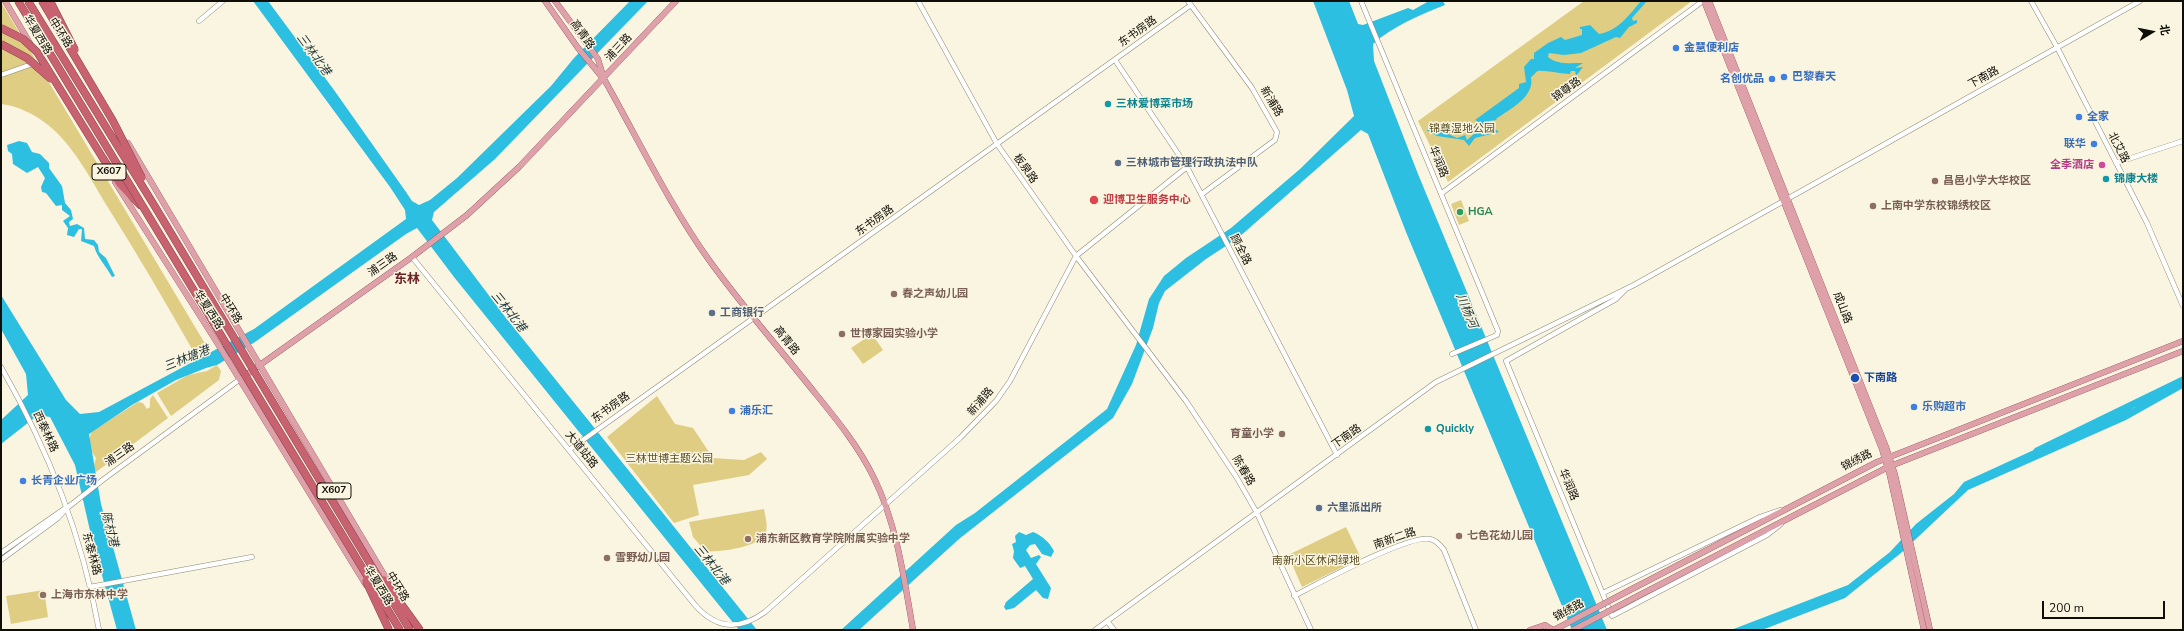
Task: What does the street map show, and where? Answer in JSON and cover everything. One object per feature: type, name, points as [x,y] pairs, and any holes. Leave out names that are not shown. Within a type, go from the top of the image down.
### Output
[{"type":"highway","name":"中环路","points":[[18,1],[400,630]]},
{"type":"highway","name":"中环路","points":[[28,1],[154,205],[410,630]]},
{"type":"highway","points":[[41,1],[116,128],[154,205]]},
{"type":"highway","points":[[50,1],[79,56],[86,76]]},
{"type":"highway","points":[[1,28],[23,39],[37,52],[120,184],[146,211]]},
{"type":"highway","points":[[1,44],[27,58],[59,86]]},
{"type":"highway","points":[[362,550],[420,630]]},
{"type":"highway","points":[[355,555],[389,630]]},
{"type":"main road","name":"华夏西路","points":[[5,1],[84,133],[216,340],[239,380],[393,630]]},
{"type":"main road","name":"华夏西路","points":[[41,1],[417,630]]},
{"type":"main road","name":"高青路","points":[[545,1],[578,48],[604,79],[700,247],[850,438],[867,464],[886,505],[902,569],[913,630]]},
{"type":"main road","name":"高青路","points":[[555,1],[598,59],[604,79]]},
{"type":"main road","name":"浦三路","points":[[239,380],[412,257],[502,183],[604,79],[676,1]]},
{"type":"main road","name":"成山路","points":[[1703,1],[1785,200]]},
{"type":"main road","name":"成山路","points":[[1709,1],[1785,200],[1890,466],[1911,560],[1924,630]]},
{"type":"main road","name":"锦绣路","points":[[1530,630],[1545,625],[1553,630],[1791,506],[1887,458],[2183,341]]},
{"type":"main road","name":"锦绣路","points":[[1573,630],[1794,514],[1890,466],[2183,351]]},
{"type":"main road","name":"成山路","points":[[1911,560],[1930,630]]},
{"type":"street","points":[[198,21],[223,1]]},
{"type":"street","name":"板泉路","points":[[918,1],[997,144],[1076,256],[1136,336]]},
{"type":"street","name":"华润路","points":[[1361,1],[1498,331],[1497,335],[1452,354]]},
{"type":"street","name":"锦尊路","points":[[1442,194],[1703,1]]},
{"type":"street","name":"北艾路","points":[[2031,1],[2058,49],[2158,246],[2183,306]]},
{"type":"street","name":"下南路","points":[[1095,630],[1386,418],[1444,378],[1506,346],[1627,288],[2058,49],[2140,1]]},
{"type":"street","name":"东书房路","points":[[569,450],[1115,60],[1189,3]]},
{"type":"street","name":"新浦路","points":[[1189,3],[1252,88],[1277,132],[1275,140],[1202,194]]},
{"type":"street","points":[[1,75],[25,68],[40,60]]},
{"type":"street","name":"顾全路","points":[[1115,60],[1187,166],[1337,455]]},
{"type":"street","points":[[2116,163],[2183,141]]},
{"type":"street","name":"新浦路","points":[[751,621],[764,612],[886,505],[960,438],[996,401],[1010,381],[1076,256],[1187,166]]},
{"type":"street","name":"大道站路","points":[[412,257],[700,611],[715,622],[734,626],[751,621]]},
{"type":"street","name":"下南路","points":[[1506,361],[1616,299],[1627,288]]},
{"type":"street","name":"陈春路","points":[[1136,336],[1147,349],[1216,446],[1257,513],[1310,630]]},
{"type":"street","name":"华润路","points":[[1506,361],[1612,616],[1767,535],[1794,514]]},
{"type":"street","name":"西泰林路","points":[[1,367],[32,422],[67,508]]},
{"type":"street","name":"浦三路","points":[[1,560],[58,518],[67,508],[104,479],[239,380]]},
{"type":"street","points":[[1603,593],[1760,517],[1791,506]]},
{"type":"street","name":"浦三路","points":[[1,553],[56,513],[67,508]]},
{"type":"street","name":"东泰林路","points":[[67,508],[90,587],[99,630]]},
{"type":"street","name":"南新二路","points":[[1294,596],[1382,552],[1421,539],[1430,539],[1440,544],[1444,550],[1476,630]]},
{"type":"street","points":[[90,587],[252,557]]},
{"type":"street","points":[[1107,620],[1114,630]]},
{"type":"green space","name":"锦尊湿地公园","points":[[1584,1],[1692,1],[1448,182],[1418,121]]},
{"type":"green space","points":[[1,2],[210,352],[184,365],[196,356],[74,152],[57,133],[43,121],[20,109],[1,104]]},
{"type":"green space","name":"HGA","points":[[1461,200],[1469,221],[1459,225],[1451,204]]},
{"type":"green space","points":[[872,334],[883,350],[863,364],[851,348]]},
{"type":"green space","points":[[217,365],[221,371],[219,380],[171,416],[157,393],[188,375],[207,371]]},
{"type":"green space","points":[[153,395],[168,418],[96,472],[93,469],[96,458],[88,446],[91,432],[138,402],[143,403],[147,409],[150,407],[150,399]]},
{"type":"green space","name":"三林世博主题公园","points":[[657,396],[675,424],[693,428],[713,458],[744,460],[761,452],[767,459],[749,475],[693,485],[699,515],[674,523],[607,437]]},
{"type":"green space","points":[[764,509],[767,525],[765,534],[761,539],[747,546],[728,550],[705,551],[693,537],[689,522]]},
{"type":"green space","name":"南新小区休闲绿地","points":[[1346,527],[1361,558],[1302,587],[1288,555]]},
{"type":"green space","points":[[44,590],[48,617],[11,624],[6,596]]},
{"type":"water","points":[[253,1],[268,1],[334,90],[412,201],[419,205],[430,200],[457,178],[551,86],[574,58],[630,1],[648,1],[495,159],[434,212],[432,220],[506,318],[757,630],[739,630],[454,277],[417,228],[406,234],[255,342],[217,365],[176,380],[132,405],[89,434],[101,504],[136,630],[117,630],[91,535],[75,465],[50,417],[38,415],[1,444],[1,420],[28,395],[26,374],[1,329],[1,295],[66,400],[80,414],[99,412],[254,329],[406,219],[405,210],[390,187]]},
{"type":"water","name":"川杨河","points":[[1313,1],[1349,1],[1358,24],[1363,25],[1408,8],[1413,10],[1429,1],[1443,1],[1445,5],[1407,22],[1389,32],[1373,44],[1374,61],[1418,174],[1607,630],[1572,630],[1406,232],[1368,134],[1361,130],[1238,238],[1206,259],[1165,291],[1159,303],[1153,328],[1132,384],[1113,418],[959,539],[859,630],[841,630],[956,525],[975,513],[1107,409],[1136,345],[1149,299],[1164,276],[1186,258],[1231,228],[1300,169],[1354,116],[1347,90]]},
{"type":"water","points":[[1641,1],[1647,1],[1632,18],[1633,21],[1637,20],[1637,23],[1629,27],[1620,38],[1616,37],[1581,53],[1564,55],[1549,53],[1548,57],[1552,60],[1564,63],[1583,63],[1575,68],[1583,67],[1576,76],[1575,71],[1571,71],[1570,74],[1544,71],[1536,72],[1531,77],[1529,91],[1520,102],[1496,119],[1497,120],[1489,121],[1490,125],[1499,132],[1475,138],[1469,146],[1464,140],[1437,136],[1426,130],[1442,131],[1457,138],[1465,135],[1467,140],[1476,132],[1483,131],[1483,125],[1475,120],[1519,88],[1519,84],[1526,82],[1524,67],[1531,59],[1534,59],[1534,53],[1548,43],[1561,37],[1565,40],[1582,35],[1582,29],[1580,29],[1580,27],[1590,25],[1599,34],[1612,30],[1623,22]]},
{"type":"water","points":[[19,141],[27,143],[32,152],[40,154],[49,163],[49,168],[62,186],[65,203],[71,210],[73,219],[69,222],[70,226],[77,224],[84,228],[85,239],[94,240],[98,245],[99,252],[106,258],[115,276],[112,277],[99,258],[94,246],[81,241],[82,229],[79,229],[74,237],[67,235],[68,228],[63,221],[70,216],[62,210],[62,205],[56,206],[46,193],[42,192],[41,187],[45,178],[38,167],[27,173],[13,164],[12,154],[8,151],[7,145]]},
{"type":"water","points":[[2183,377],[2183,388],[2126,420],[1968,490],[1901,553],[1845,598],[1762,630],[1731,630],[1848,585],[1890,552],[1916,524],[1954,494],[1964,482],[2121,410],[2134,408],[2148,397],[2167,388]]},
{"type":"water","points":[[1019,532],[1026,535],[1033,532],[1040,535],[1054,551],[1051,557],[1042,554],[1035,544],[1030,545],[1026,550],[1031,558],[1039,555],[1041,557],[1036,564],[1051,588],[1048,599],[1043,598],[1036,590],[1014,608],[1006,610],[1004,607],[1006,602],[1033,579],[1025,566],[1020,568],[1013,558],[1014,551],[1012,544],[1016,542],[1015,536]]},
{"type":"waterway","points":[[2037,451],[2183,380]]},
{"type":"place","name":"金慧便利店","points":[[1676,48]]},
{"type":"place","name":"巴黎春天","points":[[1784,77]]},
{"type":"place","name":"名创优品","points":[[1772,79]]},
{"type":"place","name":"三林爱博菜市场","points":[[1108,104]]},
{"type":"place","name":"全家","points":[[2079,117]]},
{"type":"place","name":"联华","points":[[2094,144]]},
{"type":"place","name":"三林城市管理行政执法中队","points":[[1118,163]]},
{"type":"place","name":"全季酒店","points":[[2102,165]]},
{"type":"place","name":"锦康大楼","points":[[2106,179]]},
{"type":"place","name":"昌邑小学大华校区","points":[[1935,181]]},
{"type":"place","name":"迎博卫生服务中心","points":[[1094,200]]},
{"type":"place","name":"上南中学东校锦绣校区","points":[[1873,206]]},
{"type":"place","name":"HGA","points":[[1460,212]]},
{"type":"place","name":"春之声幼儿园","points":[[894,294]]},
{"type":"place","name":"工商银行","points":[[712,313]]},
{"type":"place","name":"世博家园实验小学","points":[[842,334]]},
{"type":"place","name":"下南路","points":[[1855,378]]},
{"type":"place","name":"乐购超市","points":[[1914,407]]},
{"type":"place","name":"浦乐汇","points":[[732,411]]},
{"type":"place","name":"Quickly","points":[[1428,429]]},
{"type":"place","name":"育童小学","points":[[1282,434]]},
{"type":"place","name":"长青企业广场","points":[[23,481]]},
{"type":"place","name":"六里派出所","points":[[1319,508]]},
{"type":"place","name":"七色花幼儿园","points":[[1459,536]]},
{"type":"place","name":"浦东新区教育学院附属实验中学","points":[[748,539]]},
{"type":"place","name":"雪野幼儿园","points":[[607,558]]},
{"type":"place","name":"上海市东林中学","points":[[43,595]]},
{"type":"district","name":"东林","points":[[407,280]]},
{"type":"water label","name":"三林北港","points":[[313,55]]},
{"type":"water label","name":"三林北港","points":[[508,312]]},
{"type":"water label","name":"三林塘港","points":[[187,359]]},
{"type":"water label","name":"陈村港","points":[[109,529]]},
{"type":"water label","name":"三林北港","points":[[711,565]]}]
